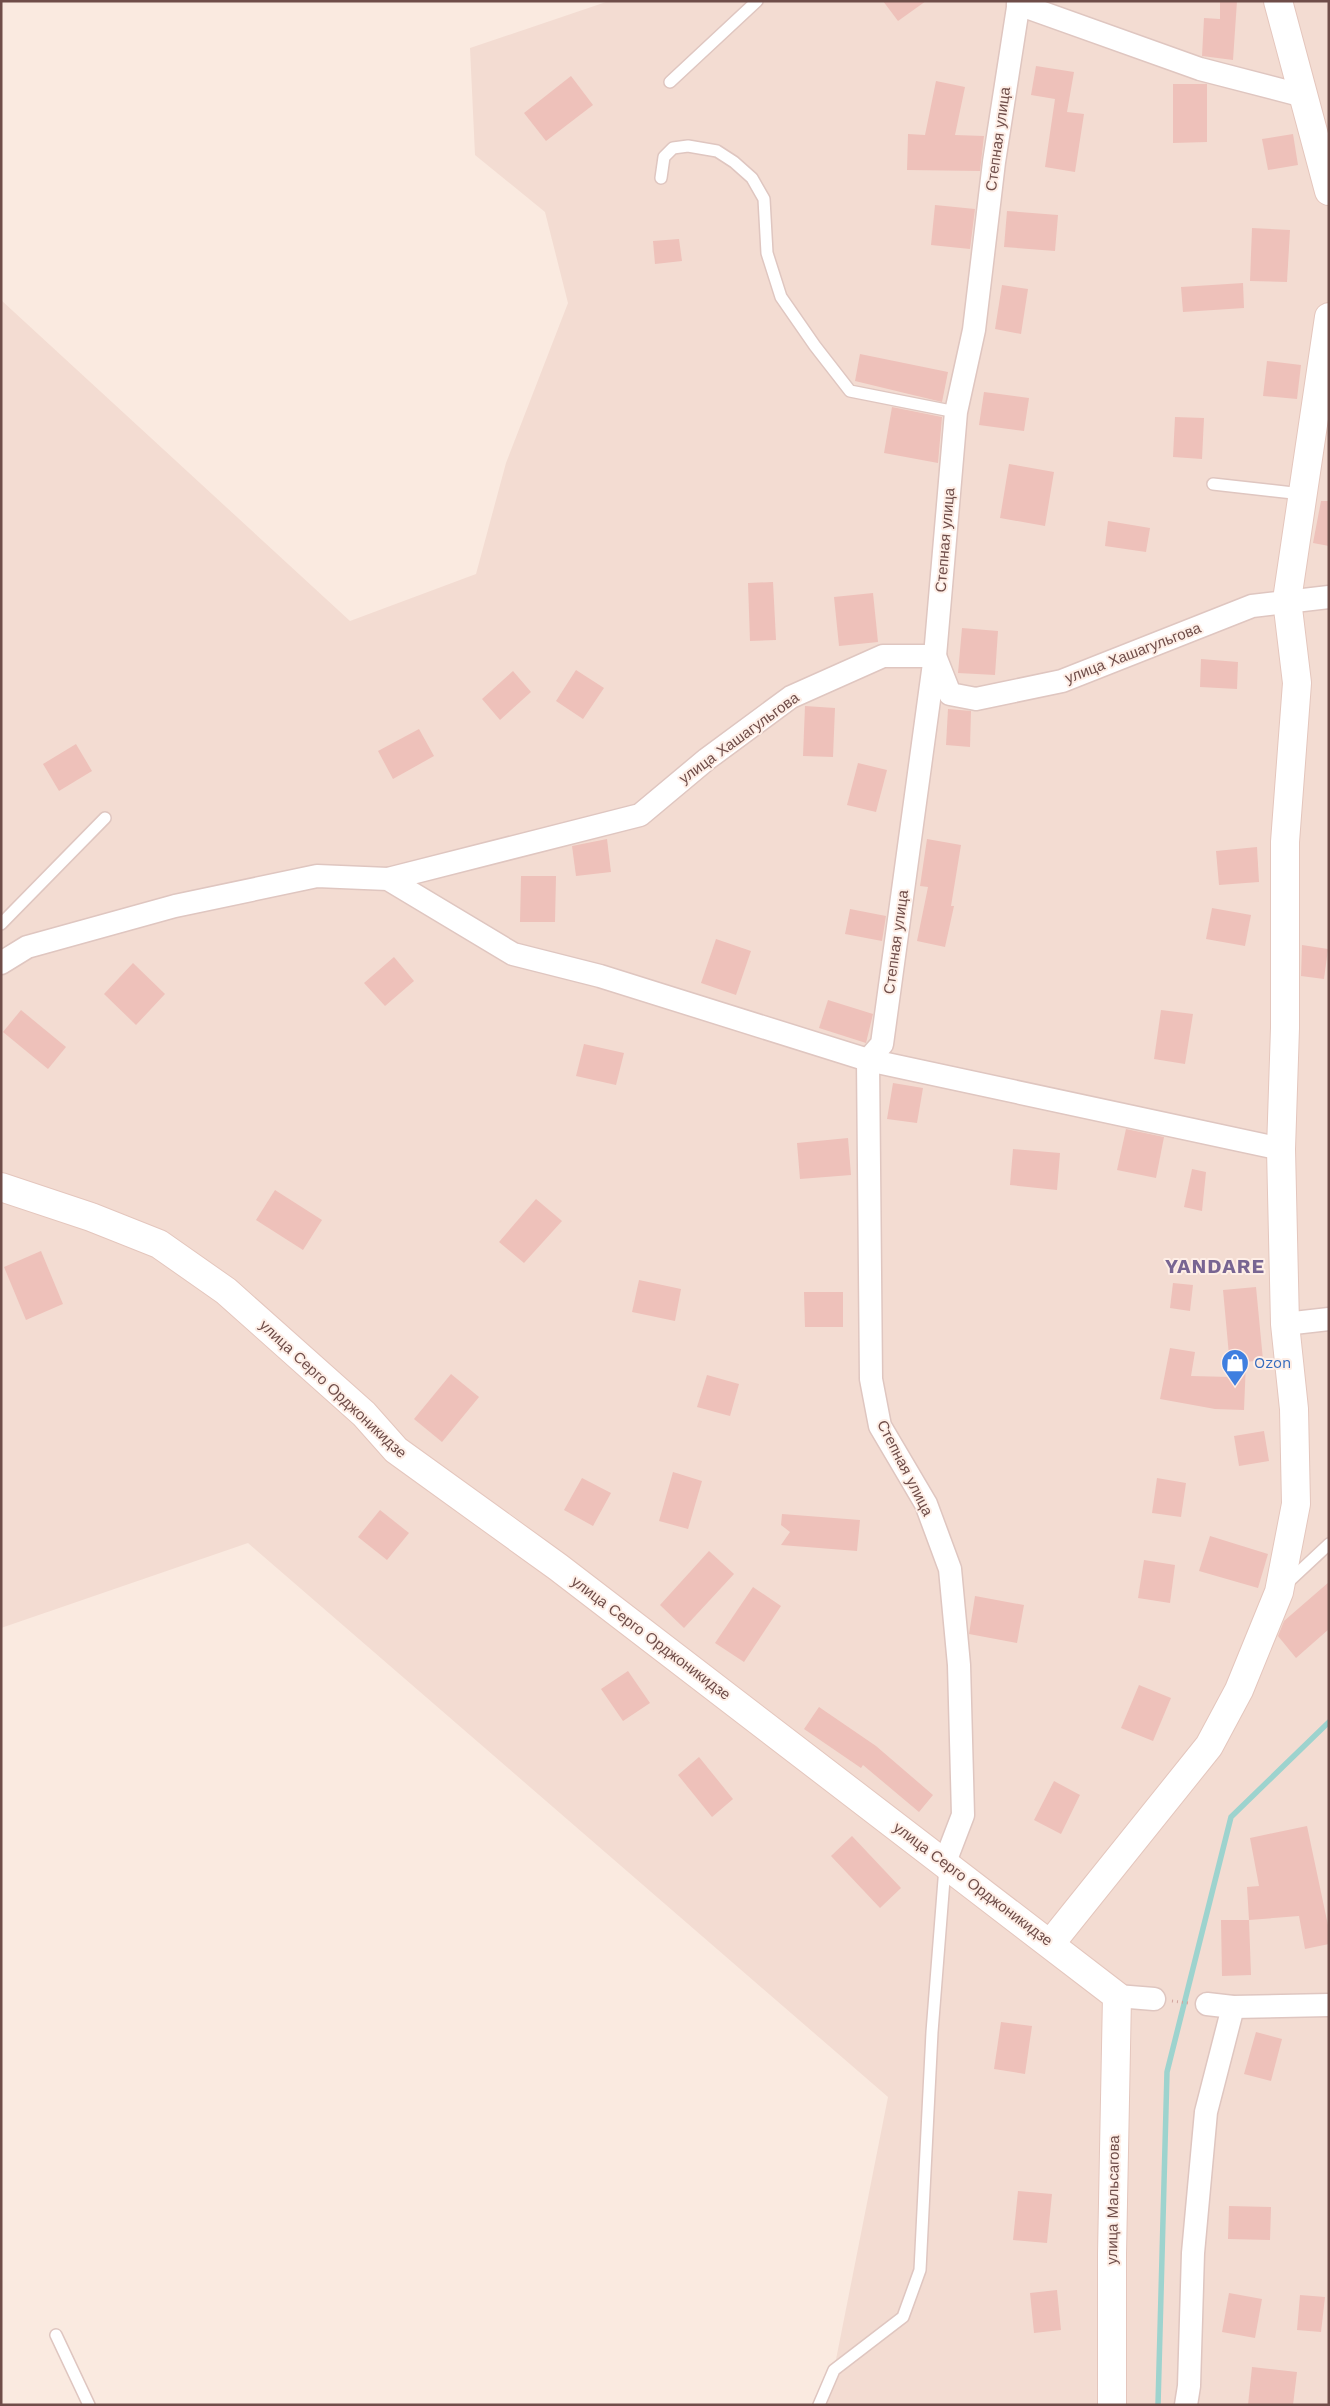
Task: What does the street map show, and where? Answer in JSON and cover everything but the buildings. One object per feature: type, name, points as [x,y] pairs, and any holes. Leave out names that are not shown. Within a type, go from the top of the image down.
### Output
[{"type":"street","points":[[1278,1],[1329,191]]},
{"type":"street","points":[[1018,2],[1200,68],[1304,96]]},
{"type":"street","name":"Степная улица","points":[[945,1862],[963,1815],[959,1665],[950,1569],[926,1504],[880,1426],[871,1380],[868,1060],[882,1044],[935,656],[956,412],[974,330],[994,162],[1018,2]]},
{"type":"street","points":[[1051,1943],[1209,1746],[1239,1690],[1279,1592],[1296,1504],[1294,1409],[1285,1324],[1281,1148],[1285,1028],[1286,842],[1297,683],[1287,600],[1329,318]]},
{"type":"street","name":"улица Хашагульгова","points":[[388,879],[640,815],[707,759],[791,697],[883,656],[935,656],[950,694],[976,699],[1062,682],[1252,606],[1287,600],[1329,597]]},
{"type":"street","points":[[1,963],[27,947],[175,906],[317,876],[388,879],[513,954],[600,976],[868,1060],[1281,1148]]},
{"type":"street","name":"улица Серго Орджоникидзе","points":[[1,1187],[91,1217],[159,1244],[226,1290],[364,1414],[396,1450],[558,1567],[1051,1943],[1117,1996]]},
{"type":"street","points":[[1285,1324],[1329,1319]]},
{"type":"street","points":[[1117,1996],[1154,1999]]},
{"type":"street","name":"улица Мальсагова","points":[[1112,2405],[1112,2244],[1117,1996]]},
{"type":"street","points":[[1207,2004],[1233,2007],[1329,2005]]},
{"type":"street","points":[[1186,2405],[1189,2386],[1193,2253],[1206,2112],[1233,2007]]},
{"type":"lane","points":[[670,82],[757,1]]},
{"type":"lane","points":[[661,178],[664,157],[673,148],[688,146],[717,152],[734,162],[752,178],[764,199],[767,253],[781,297],[814,346],[850,391],[956,412]]},
{"type":"lane","points":[[1212,484],[1302,494]]},
{"type":"lane","points":[[1,924],[106,818]]},
{"type":"lane","points":[[1279,1592],[1329,1544]]},
{"type":"lane","points":[[819,2405],[834,2370],[903,2317],[920,2270],[932,2032],[945,1862]]},
{"type":"lane","points":[[56,2335],[89,2405]]},
{"type":"path","points":[[1154,1999],[1207,2004]]},
{"type":"shaded area","points":[[609,1],[1329,1],[1329,2405],[827,2405],[888,2097],[248,1543],[1,1628],[1,300],[350,621],[476,574],[506,463],[568,303],[545,212],[475,155],[470,48]]},
{"type":"waterway","points":[[1158,2405],[1167,2072],[1231,1817],[1329,1722]]},
{"type":"place","name":"Ozon","points":[[1235,1387]]},
{"type":"district","name":"YANDARE","points":[[1215,1266]]}]
